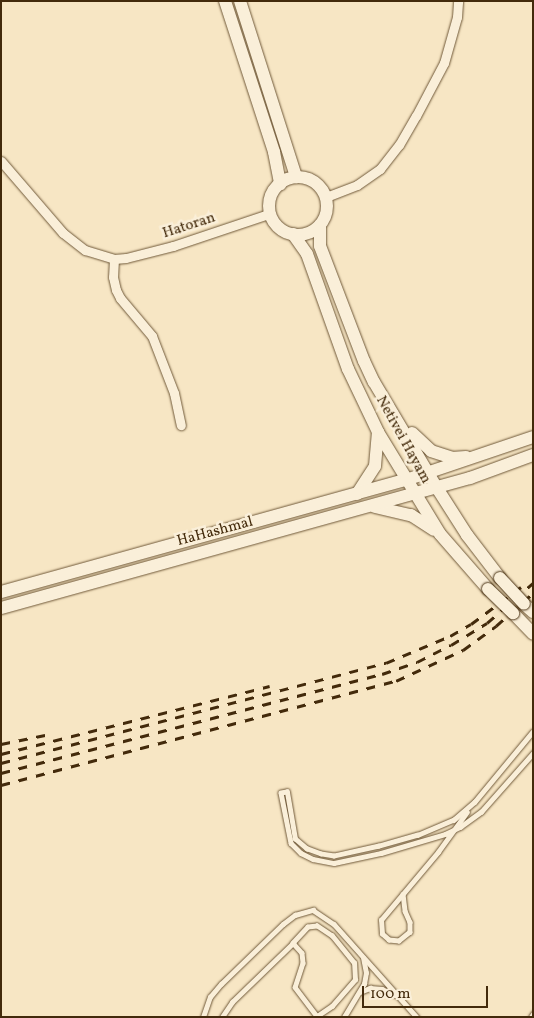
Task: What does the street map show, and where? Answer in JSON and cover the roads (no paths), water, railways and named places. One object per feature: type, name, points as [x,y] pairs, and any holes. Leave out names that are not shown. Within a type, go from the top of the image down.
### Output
[{"type":"street","points":[[225,1],[274,152],[280,184]]},
{"type":"street","points":[[240,1],[296,177]]},
{"type":"street","points":[[326,197],[357,185],[380,168],[399,144],[444,63],[456,17],[458,1]]},
{"type":"street","points":[[1,161],[69,238],[85,250],[114,258],[113,277],[116,290],[120,298],[152,336],[174,393],[181,425]]},
{"type":"street","points":[[296,177],[311,180],[322,190],[326,197],[326,212],[320,225],[307,233],[293,234],[278,226],[271,213],[271,197],[280,184],[296,177]]},
{"type":"street","name":"Hatoran","points":[[114,258],[126,258],[173,246],[271,213]]},
{"type":"street","name":"Netivei Hayam","points":[[320,225],[320,246],[364,361],[437,488],[467,535],[500,578],[528,608]]},
{"type":"street","name":"Netivei Hayam","points":[[293,234],[307,254],[348,369],[378,432],[406,480],[440,534],[488,589],[533,634]]},
{"type":"street","points":[[392,410],[423,446],[431,451],[452,458],[486,455],[533,437]]},
{"type":"street","points":[[357,494],[375,466],[378,432]]},
{"type":"street","name":"HaHashmal","points":[[1,592],[357,494],[486,455]]},
{"type":"street","name":"HaHashmal","points":[[1,608],[437,488],[533,455]]},
{"type":"street","points":[[370,506],[411,515],[440,534]]},
{"type":"lane","points":[[404,894],[405,911],[410,922],[410,932],[399,941],[389,940],[382,934],[381,920],[404,894],[475,802],[533,732]]},
{"type":"lane","points":[[475,802],[454,820],[441,827],[379,846],[334,856],[314,852],[295,839],[287,792],[280,793],[291,843],[306,857],[320,862],[334,863],[419,843],[454,830],[481,812],[533,753]]},
{"type":"lane","points":[[202,1017],[210,997],[221,984],[282,924],[300,913],[313,910],[327,918],[362,954],[417,1017]]},
{"type":"lane","points":[[222,1017],[232,1002],[294,943],[308,927],[317,926],[332,936],[354,963],[355,980],[332,1006],[317,1016],[295,987],[303,964],[302,953],[294,943]]},
{"type":"lane","points":[[344,1017],[360,992],[366,972],[362,954]]},
{"type":"lane","points":[[360,992],[370,988],[382,989],[398,997]]},
{"type":"railway","points":[[1,773],[382,674],[417,662],[451,645],[487,623],[533,583]]},
{"type":"railway","points":[[1,763],[386,663],[450,636],[471,624],[521,587]]},
{"type":"railway","points":[[1,785],[396,681],[463,650],[496,626],[533,593]]},
{"type":"railway","points":[[1,754],[270,686]]},
{"type":"railway","points":[[1,744],[45,735]]}]
